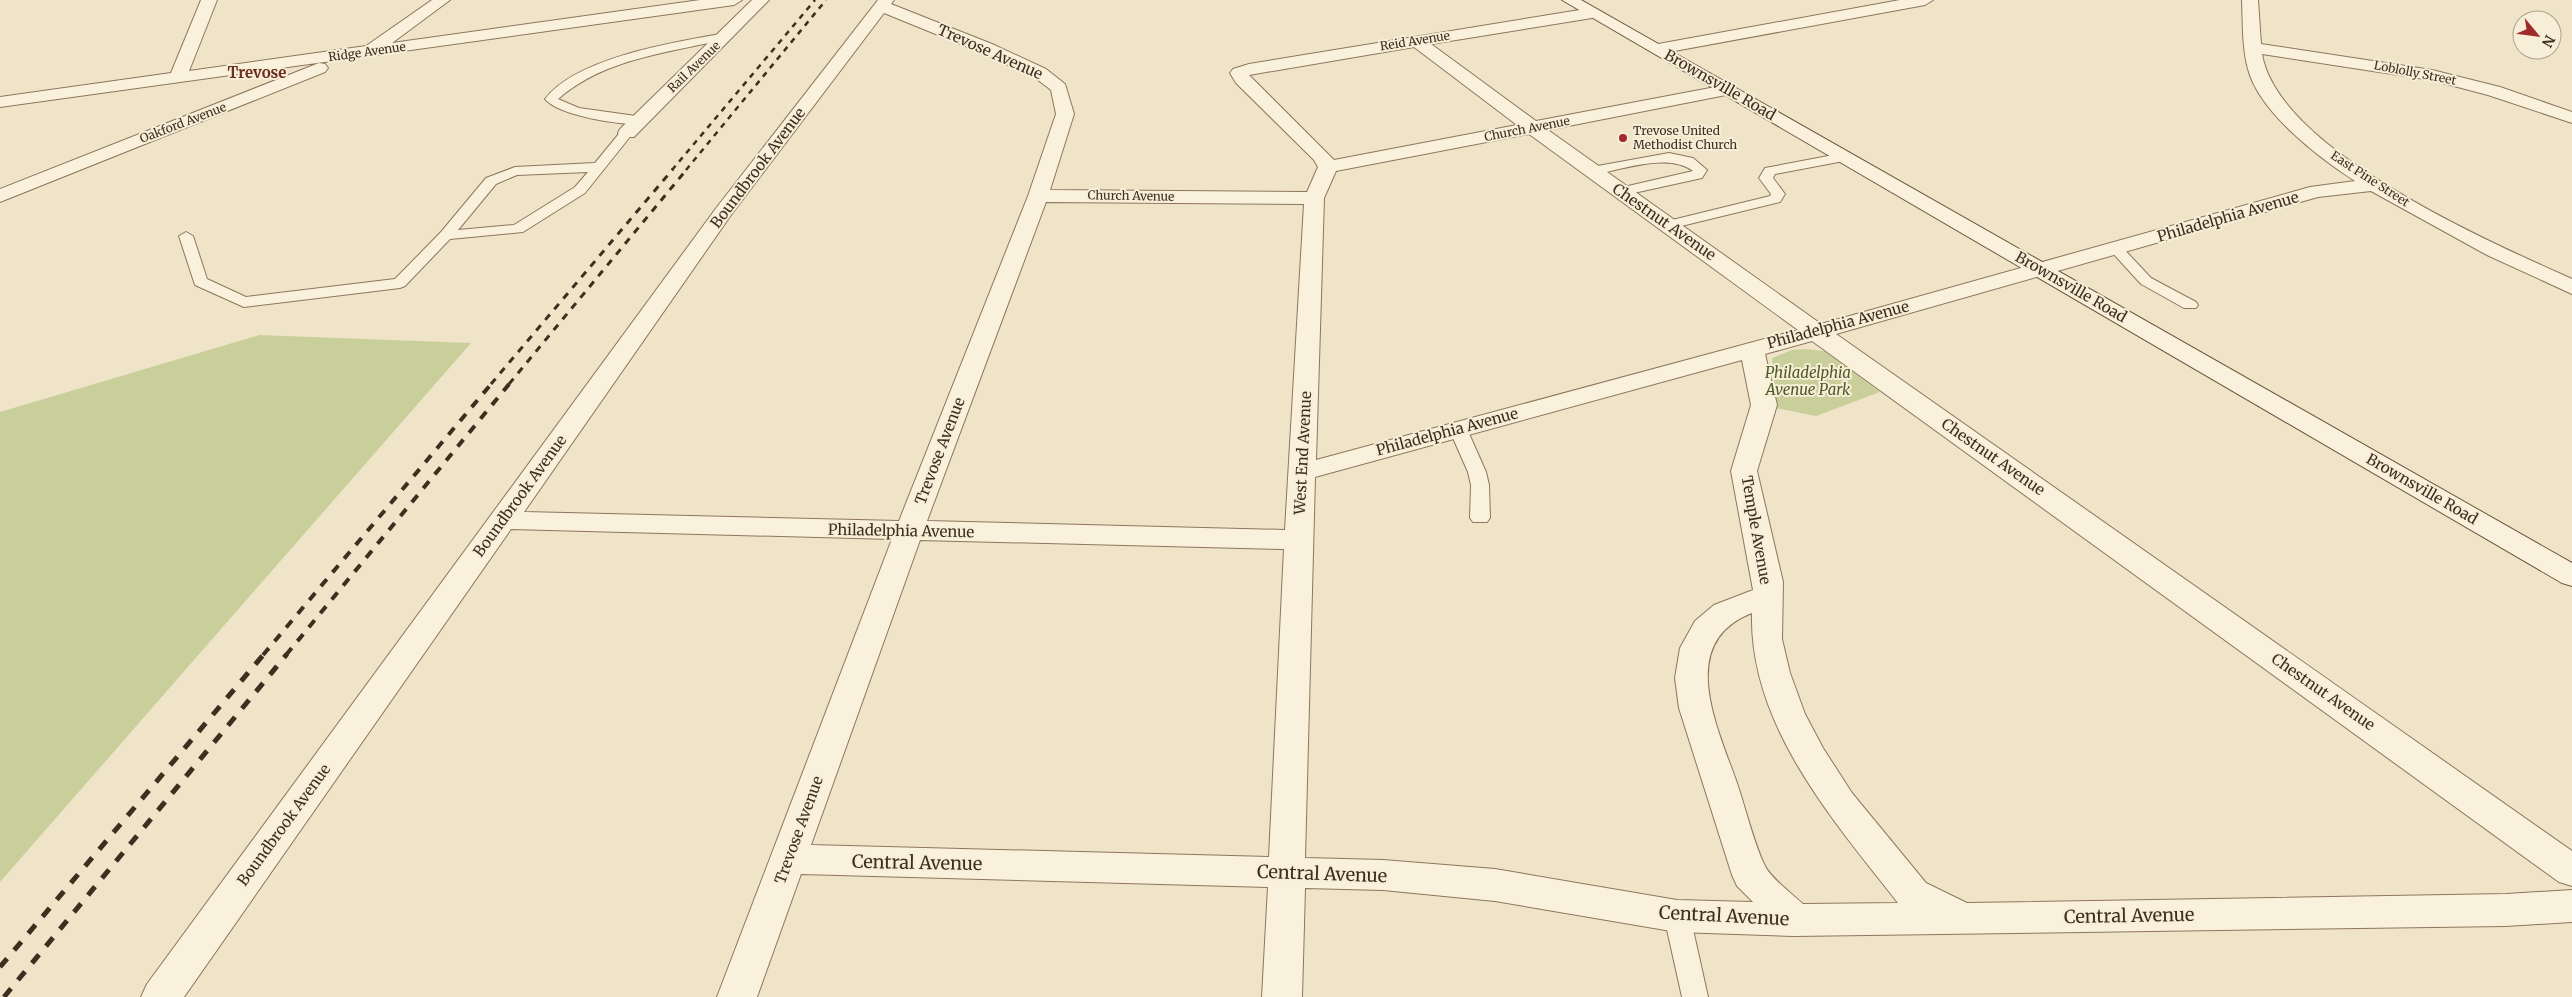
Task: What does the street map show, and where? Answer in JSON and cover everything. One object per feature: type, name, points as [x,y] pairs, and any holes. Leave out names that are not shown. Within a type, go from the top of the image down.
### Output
[{"type":"street","points":[[178,77],[209,0]]},
{"type":"street","points":[[368,52],[442,0]]},
{"type":"street","name":"Ridge Avenue","points":[[0,102],[734,0]]},
{"type":"street","name":"Rail Avenue","points":[[627,133],[761,0]]},
{"type":"street","name":"Brownsville Road","points":[[1570,0],[2572,576]]},
{"type":"street","points":[[1856,0],[1875,9]]},
{"type":"street","points":[[1658,49],[1925,0]]},
{"type":"street","name":"East Pine Street","points":[[2250,0],[2254,48],[2260,78],[2284,114],[2315,142],[2375,185],[2483,246],[2572,287]]},
{"type":"street","name":"Trevose Avenue","points":[[737,997],[909,531],[1038,196],[1065,114],[1059,88],[1040,73],[884,3]]},
{"type":"street","name":"Boundbrook Avenue","points":[[160,997],[724,211],[884,3]]},
{"type":"street","name":"Reid Avenue","points":[[1328,167],[1322,157],[1242,79],[1239,73],[1249,68],[1592,13]]},
{"type":"street","name":"Chestnut Avenue","points":[[1416,41],[1620,192],[1669,225],[2572,872]]},
{"type":"street","name":"Loblolly Street","points":[[2254,48],[2432,75],[2494,91],[2572,118]]},
{"type":"street","name":"Oakford Avenue","points":[[0,196],[341,60],[368,52]]},
{"type":"street","name":"Church Avenue","points":[[1328,167],[1726,90]]},
{"type":"street","name":"West End Avenue","points":[[1282,997],[1314,198],[1328,167]]},
{"type":"street","name":"Philadelphia Avenue","points":[[1302,472],[1752,348],[1817,332],[2317,191],[2375,185]]},
{"type":"street","name":"Church Avenue","points":[[1038,196],[1314,198]]},
{"type":"street","name":"Temple Avenue","points":[[1752,348],[1764,405],[1744,471],[1768,582],[1767,639],[1774,673],[1789,714],[1810,756],[1840,803],[1913,894],[1966,919]]},
{"type":"street","name":"Philadelphia Avenue","points":[[503,520],[1299,540]]},
{"type":"street","points":[[1767,596],[1725,612],[1706,629],[1696,648],[1691,678],[1695,708],[1750,875],[1794,920]]},
{"type":"street","name":"Central Avenue","points":[[789,860],[1383,875],[1495,885],[1677,916],[1794,920],[2506,910],[2572,906]]},
{"type":"lane","points":[[640,120],[569,110],[554,104],[551,99],[562,86],[588,72],[678,45],[726,36]]},
{"type":"lane","points":[[446,236],[518,229],[580,190],[627,133]]},
{"type":"lane","points":[[1592,170],[1669,157],[1688,161],[1700,170],[1697,175],[1620,192]]},
{"type":"lane","points":[[1669,225],[1775,199],[1778,194],[1766,178],[1770,171],[1844,157]]},
{"type":"lane","points":[[186,236],[200,282],[244,302],[400,283],[446,236],[491,181],[515,171],[599,167]]},
{"type":"lane","points":[[2116,249],[2146,281],[2190,305]]},
{"type":"lane","points":[[1458,429],[1477,472],[1480,485],[1480,518]]},
{"type":"lane","points":[[1677,916],[1696,997]]},
{"type":"green space","points":[[259,335],[471,343],[0,882],[0,412]]},
{"type":"green space","name":"Philadelphia Avenue Park","points":[[1792,350],[1824,351],[1880,392],[1816,416],[1776,408],[1772,358]]},
{"type":"railway","points":[[672,170],[815,0]]},
{"type":"railway","points":[[686,170],[826,0]]},
{"type":"railway","points":[[491,384],[673,169]]},
{"type":"railway","points":[[509,384],[687,169]]},
{"type":"railway","points":[[263,655],[492,383]]},
{"type":"railway","points":[[286,655],[510,383]]},
{"type":"railway","points":[[0,967],[264,654]]},
{"type":"railway","points":[[4,997],[287,654]]},
{"type":"place","name":"Trevose United Methodist Church","points":[[1623,138]]},
{"type":"district","name":"Trevose","points":[[257,73]]}]
